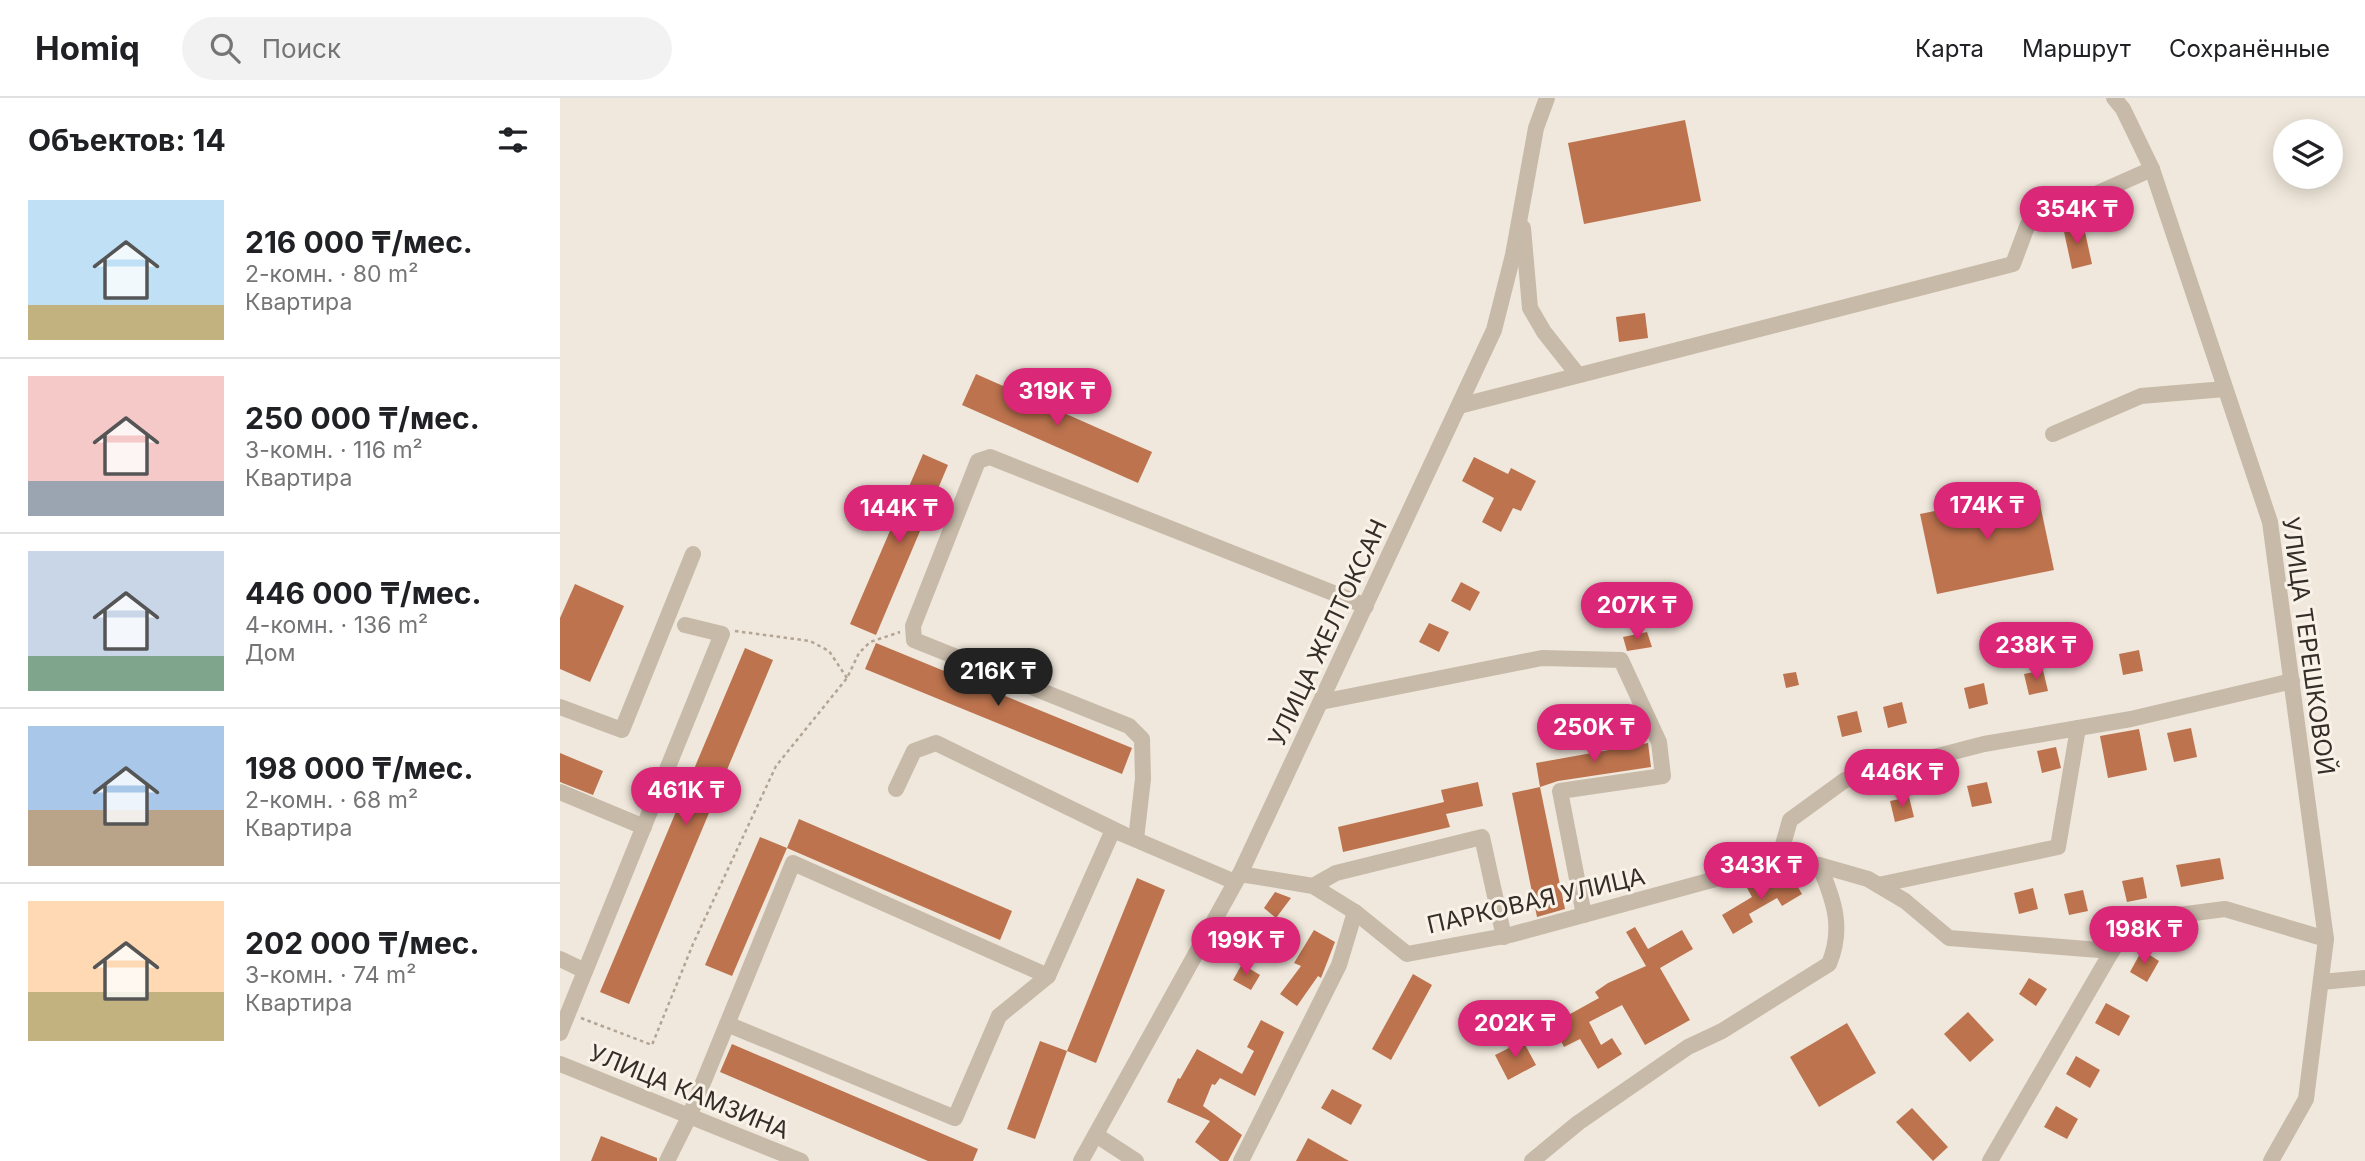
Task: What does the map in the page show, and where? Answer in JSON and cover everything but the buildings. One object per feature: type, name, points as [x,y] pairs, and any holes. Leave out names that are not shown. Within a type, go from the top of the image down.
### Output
[{"type":"street","name":"УЛИЦА ЖЕЛТОКСАН","points":[[1081,1161],[1238,878],[1494,330],[1521,212],[1535,128],[1547,98]]},
{"type":"street","name":"УЛИЦА ТЕРЕШКОВОЙ","points":[[2114,98],[2123,109],[2152,169],[2270,522],[2326,939],[2306,1099],[2271,1161]]},
{"type":"street","points":[[1459,406],[2013,264],[2028,224],[2152,169]]},
{"type":"street","points":[[1521,212],[1530,308],[1544,332],[1578,375]]},
{"type":"street","points":[[2053,434],[2141,396],[2225,388]]},
{"type":"street","points":[[727,1024],[955,1118],[999,1016],[1048,976],[1113,830],[1131,837],[1143,779],[1142,739],[1129,726],[914,640],[913,626],[976,465],[984,457],[1366,606]]},
{"type":"street","points":[[560,707],[622,730],[693,554]]},
{"type":"street","points":[[560,1033],[722,634],[685,625]]},
{"type":"street","points":[[1321,702],[1542,658],[1621,660],[1658,742],[1663,776],[1560,791],[1584,915]]},
{"type":"street","points":[[1778,862],[1790,820],[1844,780],[1984,744],[2218,700],[2292,681]]},
{"type":"street","points":[[1878,885],[2058,847],[2078,728]]},
{"type":"street","name":"ПАРКОВАЯ УЛИЦА","points":[[896,789],[914,751],[936,743],[1131,837],[1238,878],[1313,886],[1355,912],[1407,954],[1504,937],[1778,862],[1819,865],[1878,885],[1905,901],[1949,938],[2112,951]]},
{"type":"street","points":[[560,792],[644,827]]},
{"type":"street","points":[[1313,886],[1336,873],[1482,837],[1504,937]]},
{"type":"street","points":[[667,1161],[689,1117],[793,863],[1048,976]]},
{"type":"street","points":[[1532,1161],[1578,1122],[1688,1047],[1722,1031],[1829,964],[1837,946],[1838,923],[1833,898],[1819,865]]},
{"type":"street","points":[[1990,1161],[2112,951],[2133,920],[2225,909],[2326,939]]},
{"type":"street","points":[[1241,1161],[1339,965],[1355,912]]},
{"type":"street","points":[[560,959],[585,971]]},
{"type":"street","points":[[2321,982],[2365,978]]},
{"type":"street","name":"УЛИЦА КАМЗИНА","points":[[560,1064],[801,1161]]},
{"type":"street","points":[[1096,1135],[1136,1161]]},
{"type":"path","points":[[569,1013],[652,1045],[693,944],[776,766],[847,678],[859,653],[870,642],[913,626]]},
{"type":"path","points":[[722,634],[737,631],[810,641],[829,651],[847,678]]}]
